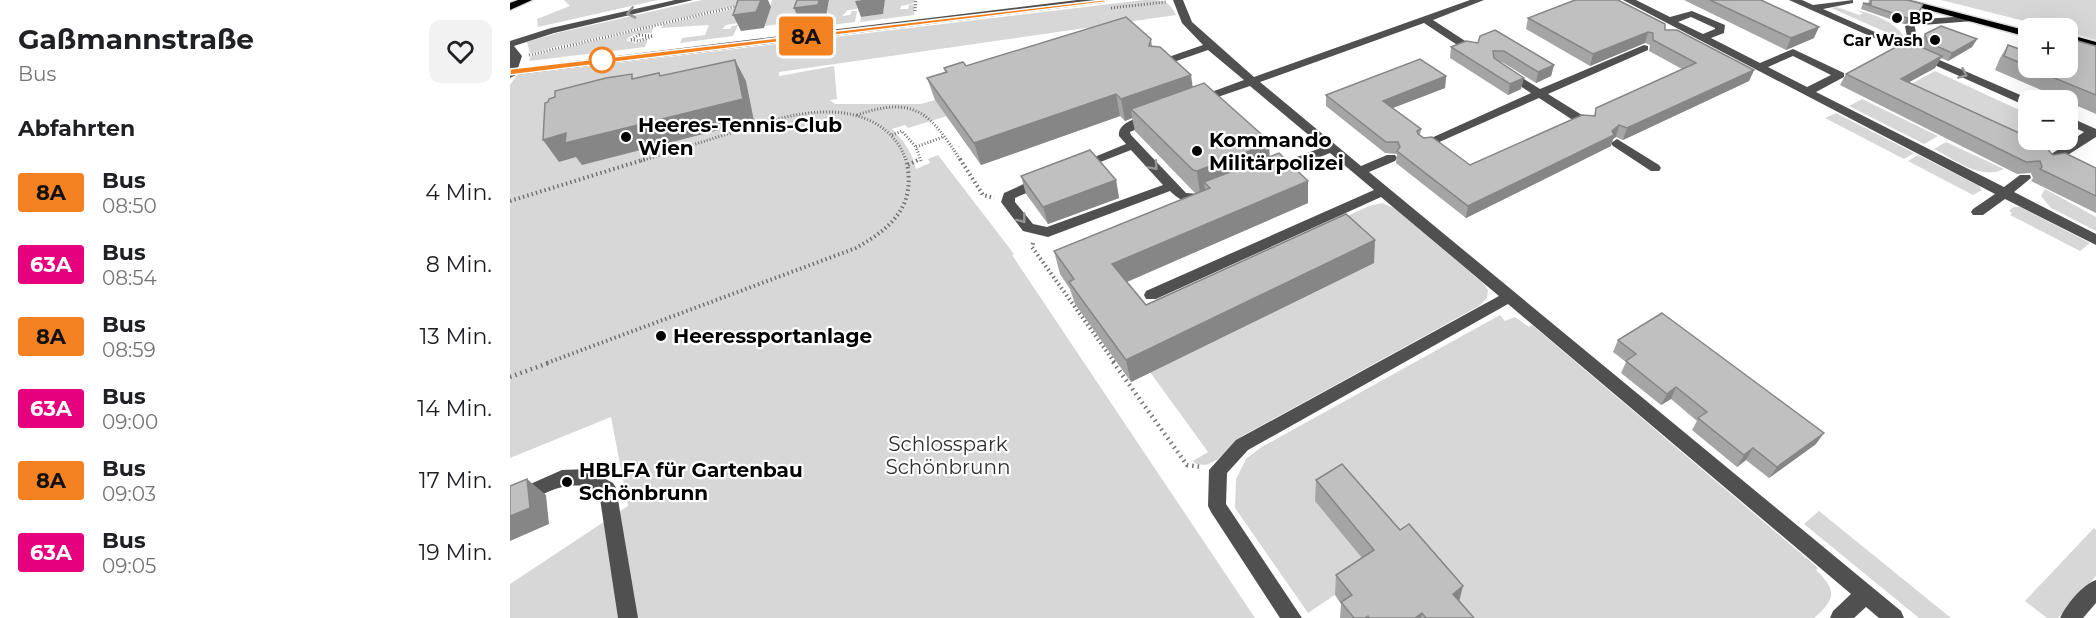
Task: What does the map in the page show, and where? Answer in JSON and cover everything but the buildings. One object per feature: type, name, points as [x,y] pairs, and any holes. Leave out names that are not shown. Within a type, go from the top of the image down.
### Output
[{"type":"main road","points":[[510,7],[527,0]]},
{"type":"main road","points":[[1897,0],[2018,31]]},
{"type":"main road","points":[[1923,0],[2018,24]]},
{"type":"main road","points":[[2078,40],[2096,45]]},
{"type":"main road","points":[[2078,47],[2096,52]]},
{"type":"street","points":[[688,0],[551,31],[510,46],[517,56],[510,73],[1102,0]]},
{"type":"street","points":[[1178,0],[1187,23],[1210,46],[1894,618]]},
{"type":"street","points":[[1185,105],[1479,0]]},
{"type":"street","points":[[1628,0],[1670,21],[1682,32],[1703,38],[2096,240]]},
{"type":"street","points":[[1794,0],[2018,99]]},
{"type":"street","points":[[1813,8],[1849,0],[1863,6]]},
{"type":"street","points":[[1670,21],[1692,14],[1721,27],[1720,31],[1703,38]]},
{"type":"street","points":[[1425,19],[1472,50]]},
{"type":"street","points":[[1923,22],[1969,19]]},
{"type":"street","points":[[1910,26],[1916,53]]},
{"type":"street","points":[[1158,64],[1210,46]]},
{"type":"street","points":[[1424,144],[1644,48]]},
{"type":"street","points":[[1760,67],[1793,52],[1840,75],[1807,92]]},
{"type":"street","points":[[1497,66],[1586,123]]},
{"type":"street","points":[[1162,113],[1129,126],[1124,131],[1125,136],[1182,196],[1201,200],[1223,191]]},
{"type":"street","points":[[2078,125],[2095,132]]},
{"type":"street","points":[[2048,162],[2095,132]]},
{"type":"street","points":[[1617,143],[1655,168]]},
{"type":"street","points":[[1134,145],[1016,191],[1009,196],[1008,202],[1029,228],[1056,230],[1172,186]]},
{"type":"street","points":[[1266,174],[1331,148]]},
{"type":"street","points":[[1359,171],[1391,158]]},
{"type":"street","points":[[1978,212],[2025,178]]},
{"type":"street","points":[[1150,295],[1383,191]]},
{"type":"street","points":[[1292,618],[1217,506],[1218,470],[1242,445],[1509,297]]},
{"type":"street","points":[[510,501],[562,478],[587,477],[608,488],[628,618]]},
{"type":"street","points":[[2070,618],[2096,589]]},
{"type":"street","points":[[1840,618],[1865,594]]},
{"type":"path","points":[[916,0],[916,5]]},
{"type":"path","points":[[510,73],[529,55],[747,4]]},
{"type":"path","points":[[645,55],[658,25]]},
{"type":"path","points":[[639,35],[653,36],[638,41],[630,40],[639,35]]},
{"type":"path","points":[[856,116],[886,107],[907,106],[932,121],[983,195],[1008,202]]},
{"type":"path","points":[[510,201],[784,117],[829,112],[856,116],[892,135],[903,150],[912,179],[909,195],[889,226],[856,248],[510,377]]},
{"type":"path","points":[[892,135],[902,132],[915,147],[921,161],[908,165]]},
{"type":"path","points":[[915,147],[943,137]]},
{"type":"path","points":[[1036,230],[1032,247],[1187,465],[1218,470]]},
{"type":"green space","points":[[564,0],[658,0],[538,27],[537,19],[570,6]]},
{"type":"green space","points":[[702,0],[759,0],[530,53],[527,42]]},
{"type":"green space","points":[[772,0],[803,0],[798,16],[783,19],[783,23],[798,18],[796,22],[765,26]]},
{"type":"green space","points":[[829,0],[859,0],[857,9],[848,10],[842,16],[857,11],[855,22],[800,29],[801,24],[824,21]]},
{"type":"green space","points":[[885,0],[915,0],[915,3],[901,6],[900,9],[908,9],[909,5],[915,4],[914,15],[860,22],[861,17],[883,14]]},
{"type":"green space","name":"Schlosspark Schönbrunn","points":[[1144,0],[1164,2],[1176,15],[779,72],[779,76],[834,66],[837,99],[830,100],[835,104],[921,104],[935,100],[947,116],[908,128],[905,125],[892,129],[907,147],[916,169],[930,163],[928,159],[938,155],[1014,254],[1012,255],[1255,618],[510,618],[510,584],[628,506],[611,417],[510,458],[510,85],[517,75]]},
{"type":"green space","points":[[1941,0],[2096,0],[2096,40],[2078,35],[2078,18],[2018,19]]},
{"type":"green space","points":[[745,6],[738,23],[726,25],[722,29],[730,29],[738,25],[733,36],[680,43],[682,38],[705,35],[709,25],[661,28],[663,25]]},
{"type":"green space","points":[[1837,7],[1859,15],[1863,14],[1857,10],[1885,20],[1898,29],[1906,41],[1831,8]]},
{"type":"green space","points":[[654,27],[651,33],[635,34],[628,38],[627,41],[636,43],[648,39],[645,47],[529,61],[531,56]]},
{"type":"green space","points":[[1935,71],[2018,109],[2018,148],[1898,91]]},
{"type":"green space","points":[[1862,99],[1938,136],[1924,144],[1849,106]]},
{"type":"green space","points":[[1836,113],[1914,153],[1904,159],[1825,118]]},
{"type":"green space","points":[[1946,142],[2004,169],[1995,172],[1977,171],[1934,149]]},
{"type":"green space","points":[[1918,155],[1979,186],[1982,190],[1973,195],[1908,161]]},
{"type":"green space","points":[[2045,189],[2096,217],[2096,231],[2051,208],[2041,196]]},
{"type":"green space","points":[[1382,203],[1394,208],[1483,283],[1488,290],[1487,298],[1479,306],[1242,436],[1217,460],[1206,465],[1196,464],[1193,461],[1208,452],[1150,372],[1330,224],[1369,206]]},
{"type":"green space","points":[[2013,207],[2020,207],[2090,243],[2080,251],[2010,215],[2012,213],[2009,211]]},
{"type":"green space","points":[[1500,315],[1505,321],[1515,317],[1529,327],[1532,325],[1818,568],[1816,570],[1828,583],[1830,589],[1830,600],[1827,605],[1814,618],[1452,618],[1316,501],[1372,570],[1308,613],[1235,508],[1236,479],[1246,459],[1260,448]]},
{"type":"green space","points":[[1819,511],[1951,618],[1919,618],[1804,524]]},
{"type":"green space","points":[[2094,528],[2096,530],[2096,576],[2058,618],[2047,618],[2025,601]]},
{"type":"bus line","name":"8A","points":[[510,72],[1102,0]]},
{"type":"place","name":"BP","points":[[1897,18]]},
{"type":"place","name":"Car Wash","points":[[1935,40]]},
{"type":"place","name":"Heeres-Tennis-Club Wien","points":[[626,137]]},
{"type":"place","name":"Kommando Militärpolizei","points":[[1197,151]]},
{"type":"place","name":"Heeressportanlage","points":[[661,336]]},
{"type":"place","name":"HBLFA für Gartenbau Schönbrunn","points":[[567,482]]}]
